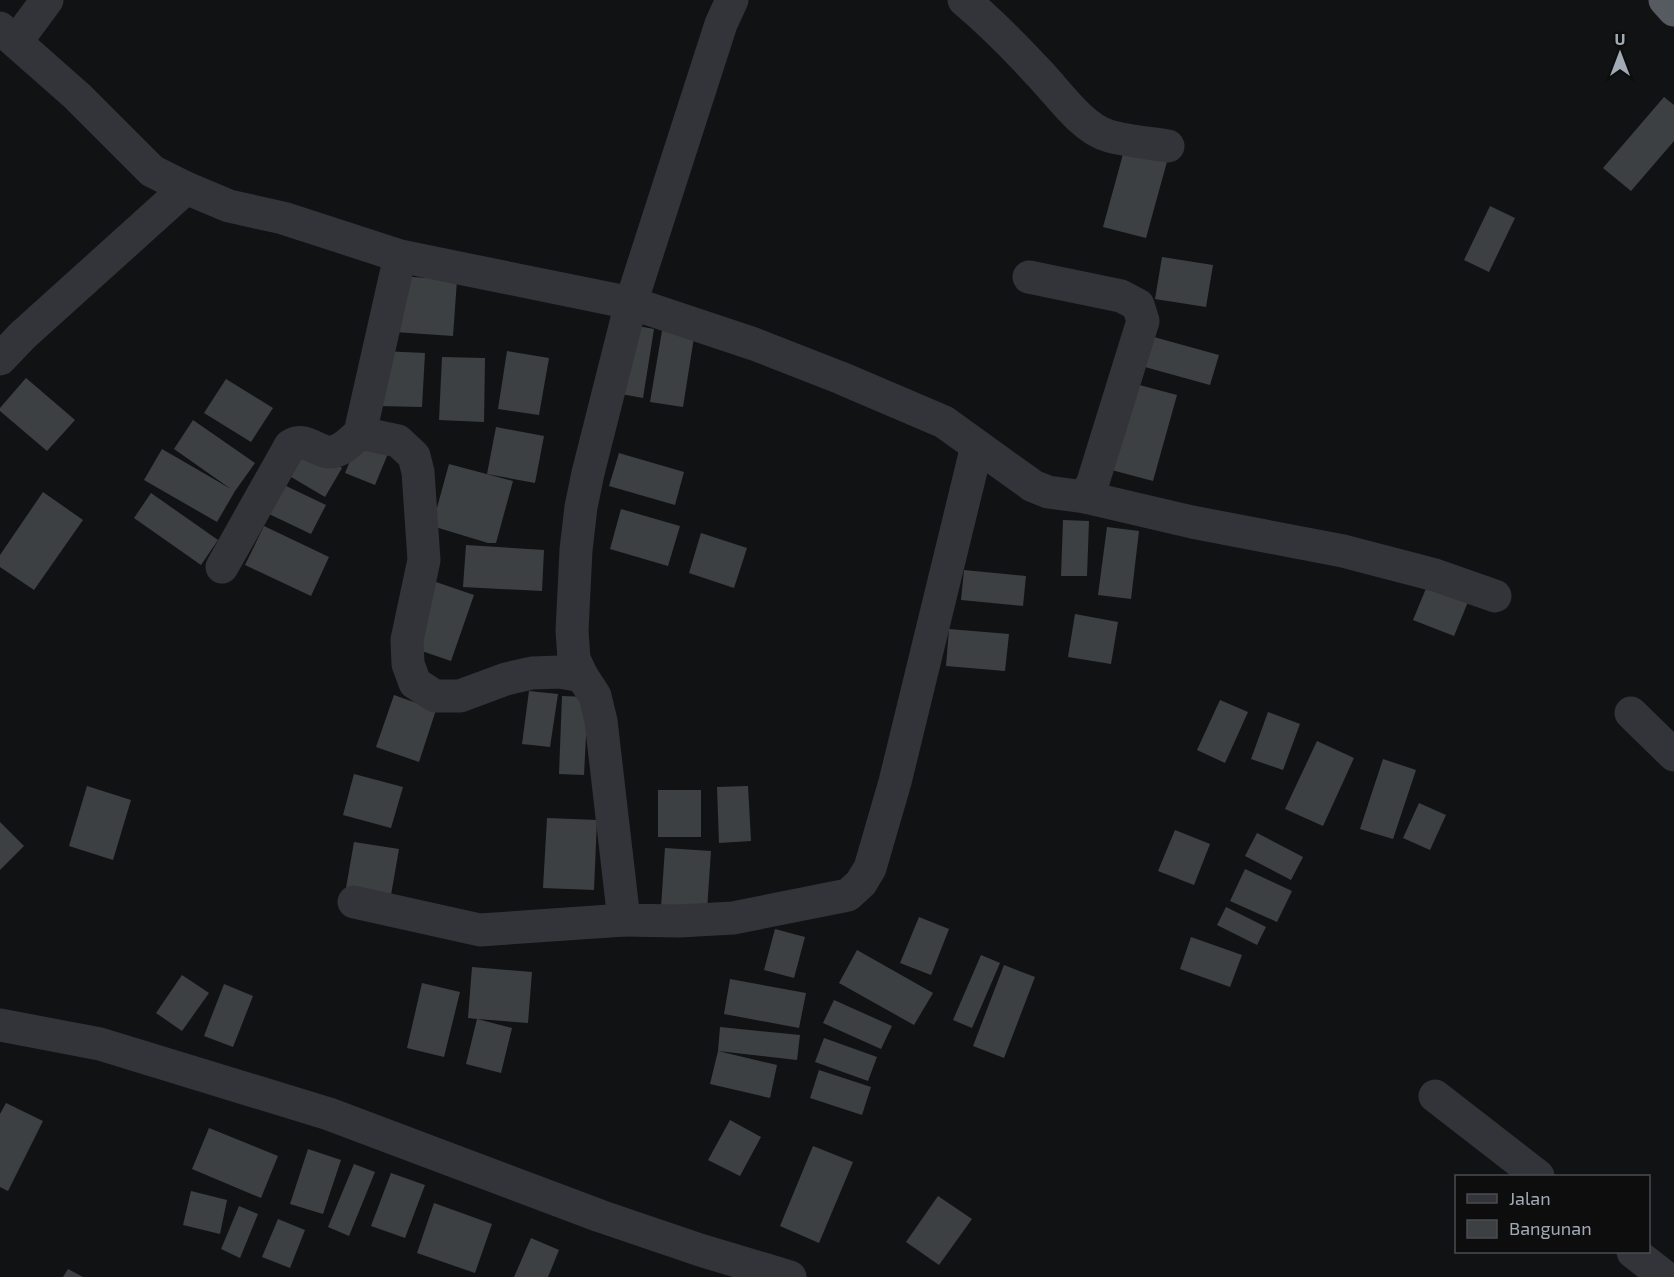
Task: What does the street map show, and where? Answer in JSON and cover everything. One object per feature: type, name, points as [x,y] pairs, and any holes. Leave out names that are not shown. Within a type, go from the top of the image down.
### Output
[{"type":"highway","points":[[1665,0],[1674,10]]},
{"type":"street","points":[[47,0],[8,35],[77,96],[152,171],[229,206],[283,218],[400,256],[631,303],[754,344],[944,422],[1033,486],[1047,492],[1085,497],[1192,522],[1343,551],[1435,575],[1495,596]]},
{"type":"street","points":[[624,920],[601,721],[595,696],[574,659],[572,631],[576,550],[581,507],[631,303],[721,24],[732,0]]},
{"type":"street","points":[[964,0],[1038,71],[1072,110],[1091,126],[1108,136],[1168,146]]},
{"type":"street","points":[[0,360],[22,336],[186,188]]},
{"type":"street","points":[[222,567],[290,446],[295,442],[301,442],[326,452],[332,452],[339,450],[360,433],[400,256]]},
{"type":"street","points":[[1029,277],[1121,296],[1138,305],[1143,321],[1093,482],[1085,497]]},
{"type":"street","points":[[360,433],[398,441],[414,456],[418,472],[424,560],[407,640],[408,664],[415,683],[435,696],[460,696],[506,679],[532,673],[560,672],[582,676]]},
{"type":"street","points":[[354,902],[480,930],[624,920],[680,921],[733,918],[848,895],[861,883],[870,868],[895,782],[977,446]]},
{"type":"street","points":[[1631,713],[1674,754]]},
{"type":"street","points":[[0,1025],[100,1044],[329,1114],[600,1216],[700,1250],[790,1277]]},
{"type":"street","points":[[1435,1096],[1537,1175]]},
{"type":"street","points":[[1635,1253],[1665,1277]]},
{"type":"building","points":[[1664,97],[1674,105],[1674,141],[1631,191],[1603,168]]},
{"type":"building","points":[[1125,147],[1168,158],[1146,238],[1103,227]]},
{"type":"building","points":[[1490,206],[1515,218],[1489,272],[1464,260]]},
{"type":"building","points":[[1162,257],[1213,265],[1206,307],[1155,299]]},
{"type":"building","points":[[398,276],[457,280],[453,336],[395,332]]},
{"type":"building","points":[[632,325],[654,329],[643,398],[621,394]]},
{"type":"building","points":[[663,325],[695,331],[683,407],[650,402]]},
{"type":"building","points":[[1143,334],[1219,355],[1210,385],[1134,364]]},
{"type":"building","points":[[381,351],[425,353],[422,407],[379,406]]},
{"type":"building","points":[[507,351],[549,358],[539,415],[498,409]]},
{"type":"building","points":[[442,357],[485,358],[484,422],[439,420]]},
{"type":"building","points":[[26,378],[75,420],[47,451],[0,411],[0,408]]},
{"type":"building","points":[[226,379],[273,408],[251,442],[204,413]]},
{"type":"building","points":[[1128,382],[1177,395],[1153,481],[1104,468]]},
{"type":"building","points":[[193,420],[255,463],[217,522],[144,480],[162,449],[231,489],[174,449]]},
{"type":"building","points":[[496,427],[544,436],[535,483],[487,474]]},
{"type":"building","points":[[359,439],[389,451],[375,485],[345,473]]},
{"type":"building","points":[[303,445],[342,468],[325,497],[286,474]]},
{"type":"building","points":[[619,453],[684,472],[675,505],[609,486]]},
{"type":"building","points":[[449,464],[513,481],[496,543],[488,543],[432,526]]},
{"type":"building","points":[[284,485],[326,505],[311,534],[269,514]]},
{"type":"building","points":[[43,492],[83,520],[34,590],[0,567],[0,555]]},
{"type":"building","points":[[151,493],[218,540],[201,565],[134,518]]},
{"type":"building","points":[[621,509],[680,526],[668,566],[610,549]]},
{"type":"building","points":[[1063,520],[1089,521],[1087,576],[1061,576]]},
{"type":"building","points":[[264,526],[329,557],[311,596],[245,565]]},
{"type":"building","points":[[1107,527],[1139,531],[1131,599],[1098,595]]},
{"type":"building","points":[[701,533],[747,548],[734,588],[689,573]]},
{"type":"building","points":[[466,545],[544,550],[542,591],[463,587]]},
{"type":"building","points":[[964,570],[1026,576],[1023,606],[961,600]]},
{"type":"building","points":[[436,582],[474,595],[451,661],[413,648]]},
{"type":"building","points":[[1427,586],[1468,602],[1454,636],[1413,620]]},
{"type":"building","points":[[1075,614],[1118,622],[1111,664],[1068,657]]},
{"type":"building","points":[[949,629],[1009,634],[1005,671],[946,666]]},
{"type":"building","points":[[529,691],[558,694],[550,747],[522,744]]},
{"type":"building","points":[[394,695],[436,710],[419,762],[376,747]]},
{"type":"building","points":[[562,696],[588,697],[584,775],[559,774]]},
{"type":"building","points":[[1220,700],[1248,712],[1225,763],[1197,750]]},
{"type":"building","points":[[1268,712],[1300,724],[1283,770],[1251,759]]},
{"type":"building","points":[[1317,741],[1354,758],[1323,826],[1285,809]]},
{"type":"building","points":[[1383,759],[1416,770],[1393,839],[1360,829]]},
{"type":"building","points":[[354,774],[403,787],[391,828],[343,815]]},
{"type":"building","points":[[87,786],[131,800],[113,860],[69,846]]},
{"type":"building","points":[[748,786],[751,841],[719,843],[717,787]]},
{"type":"building","points":[[658,790],[701,790],[701,837],[658,837]]},
{"type":"building","points":[[1419,803],[1446,815],[1430,850],[1403,838]]},
{"type":"building","points":[[547,818],[597,820],[594,890],[543,888]]},
{"type":"building","points":[[0,822],[24,846],[0,870]]},
{"type":"building","points":[[1175,830],[1210,844],[1194,885],[1158,871]]},
{"type":"building","points":[[1257,833],[1303,857],[1291,880],[1245,856]]},
{"type":"building","points":[[354,842],[399,849],[391,895],[346,888]]},
{"type":"building","points":[[665,848],[711,851],[707,910],[661,907]]},
{"type":"building","points":[[1245,869],[1292,891],[1277,922],[1230,901]]},
{"type":"building","points":[[1226,907],[1266,927],[1257,945],[1217,925]]},
{"type":"building","points":[[919,917],[949,929],[931,975],[900,963]]},
{"type":"building","points":[[775,929],[805,937],[794,978],[764,970]]},
{"type":"building","points":[[1191,937],[1242,955],[1230,987],[1180,969]]},
{"type":"building","points":[[857,950],[933,993],[914,1025],[839,983]]},
{"type":"building","points":[[981,955],[1000,963],[972,1028],[953,1020]]},
{"type":"building","points":[[1004,965],[1035,977],[1004,1058],[973,1046]]},
{"type":"building","points":[[472,967],[532,972],[528,1023],[468,1018]]},
{"type":"building","points":[[182,975],[209,993],[182,1031],[156,1013]]},
{"type":"building","points":[[730,979],[806,993],[799,1028],[724,1014]]},
{"type":"building","points":[[422,983],[460,992],[444,1057],[407,1048]]},
{"type":"building","points":[[224,984],[253,996],[233,1047],[204,1036]]},
{"type":"building","points":[[834,1000],[892,1026],[881,1049],[823,1023]]},
{"type":"building","points":[[477,1019],[512,1028],[501,1073],[466,1064]]},
{"type":"building","points":[[720,1027],[800,1035],[797,1060],[718,1051]]},
{"type":"building","points":[[824,1038],[877,1057],[868,1081],[815,1062]]},
{"type":"building","points":[[718,1051],[777,1065],[770,1098],[710,1084]]},
{"type":"building","points":[[819,1070],[871,1087],[862,1115],[810,1098]]},
{"type":"building","points":[[6,1103],[43,1121],[8,1191],[0,1187],[0,1114]]},
{"type":"building","points":[[730,1120],[761,1137],[740,1176],[708,1160]]},
{"type":"building","points":[[209,1128],[278,1156],[261,1198],[192,1169]]},
{"type":"building","points":[[813,1146],[853,1162],[819,1243],[780,1226]]},
{"type":"building","points":[[308,1149],[341,1160],[323,1214],[290,1204]]},
{"type":"building","points":[[354,1164],[375,1172],[349,1236],[328,1227]]},
{"type":"building","points":[[391,1173],[425,1185],[405,1238],[371,1226]]},
{"type":"building","points":[[191,1191],[227,1200],[220,1234],[183,1225]]},
{"type":"building","points":[[938,1196],[972,1219],[939,1265],[906,1242]]},
{"type":"building","points":[[434,1203],[492,1224],[475,1273],[417,1253]]},
{"type":"building","points":[[239,1206],[258,1214],[240,1258],[221,1249]]},
{"type":"building","points":[[278,1219],[305,1230],[290,1268],[262,1257]]},
{"type":"building","points":[[531,1238],[559,1250],[548,1277],[514,1277]]},
{"type":"building","points":[[68,1269],[83,1277],[63,1277]]}]
